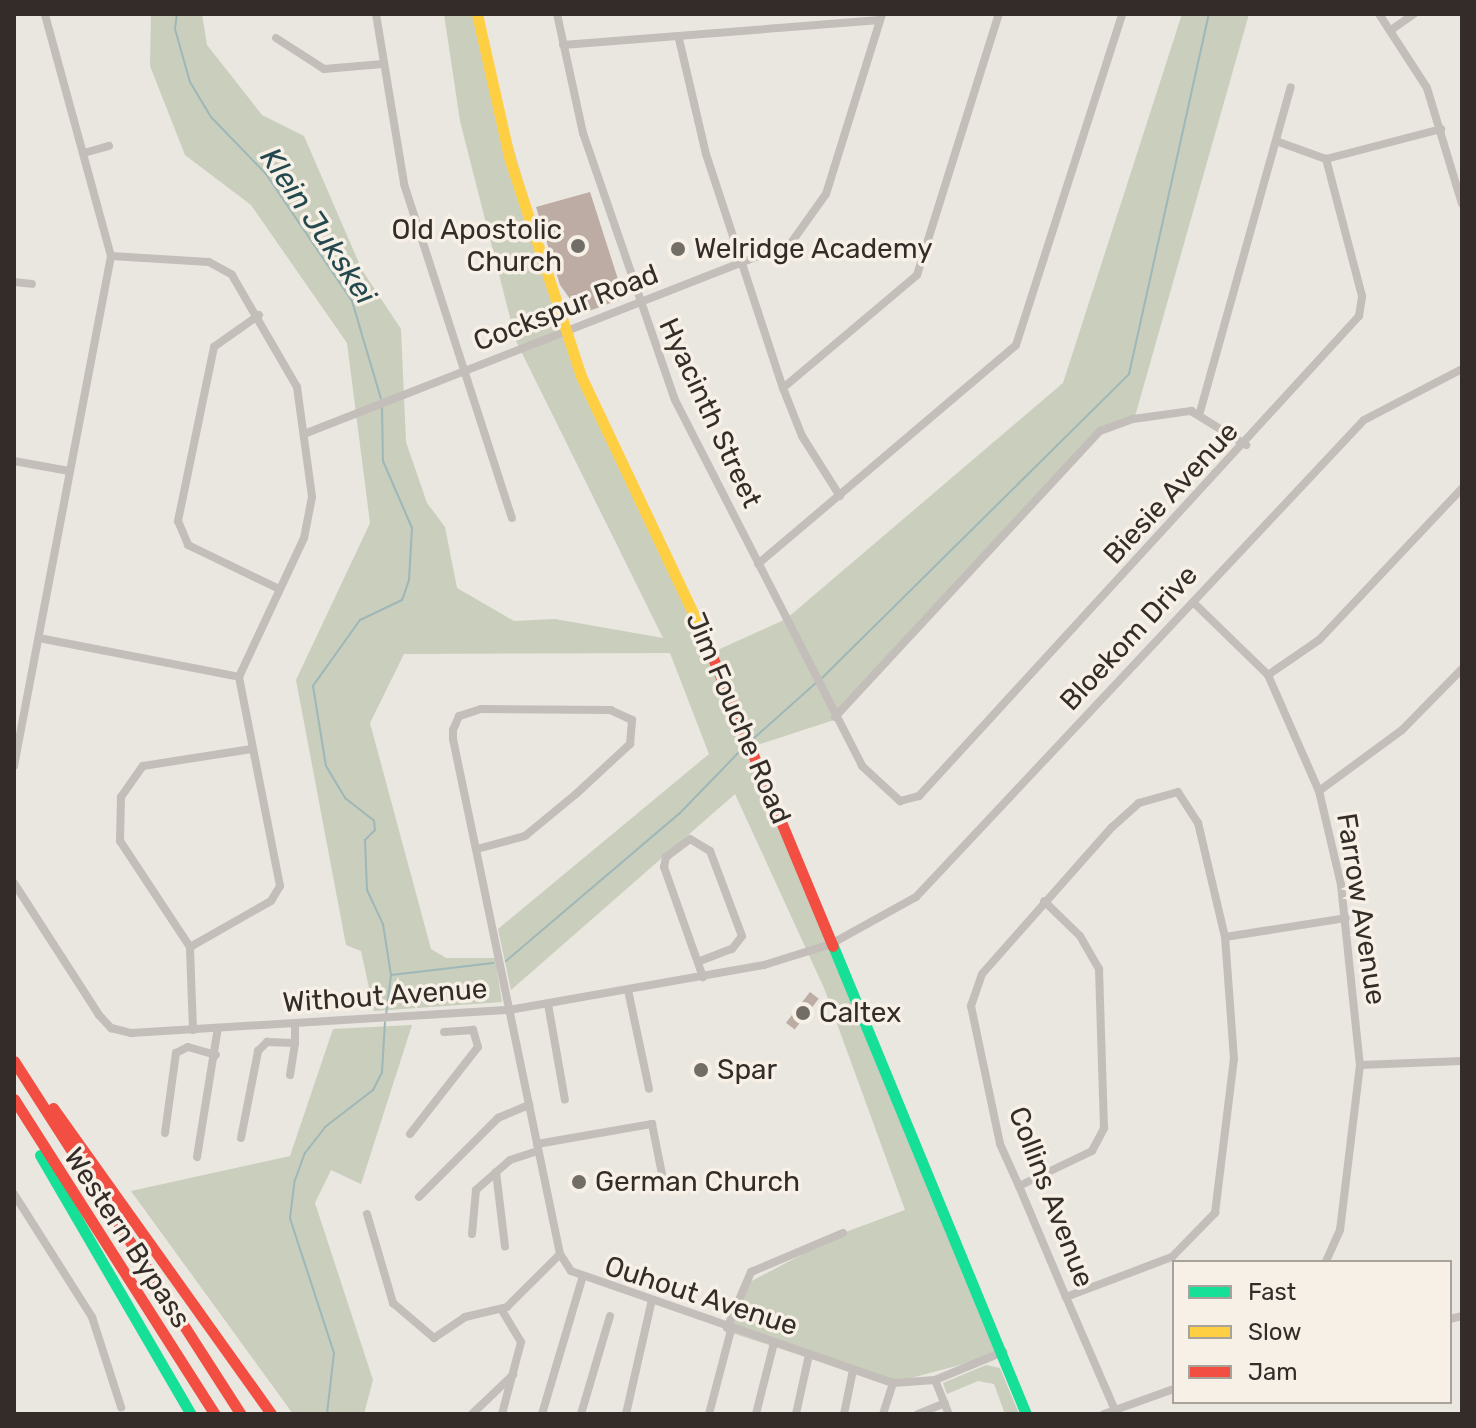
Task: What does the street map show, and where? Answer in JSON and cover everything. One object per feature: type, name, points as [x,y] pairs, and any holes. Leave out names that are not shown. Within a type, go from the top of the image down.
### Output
[{"type":"main road","name":"Jim Fouche Road","points":[[477,14],[510,160],[565,333],[749,742],[1026,1414]]},
{"type":"main road","name":"Western Bypass","points":[[14,1061],[241,1414]]},
{"type":"main road","points":[[25,1079],[84,1148],[271,1414]]},
{"type":"main road","name":"Western Bypass","points":[[14,1102],[215,1414]]},
{"type":"main road","points":[[14,1102],[98,1262],[191,1414]]},
{"type":"street","points":[[14,766],[111,256],[45,14]]},
{"type":"street","points":[[376,14],[404,184],[461,372],[512,518]]},
{"type":"street","name":"Hyacinth Street","points":[[557,14],[583,133],[637,304],[688,428],[862,766],[894,799]]},
{"type":"street","points":[[783,388],[917,275],[999,14]]},
{"type":"street","points":[[758,564],[1016,345],[1122,14]]},
{"type":"street","points":[[1379,14],[1421,76],[1441,129],[1462,204]]},
{"type":"street","points":[[1391,30],[1414,14]]},
{"type":"street","points":[[563,45],[679,39],[881,17]]},
{"type":"street","name":"Cockspur Road","points":[[304,434],[742,265],[791,243],[821,206],[881,17]]},
{"type":"street","points":[[276,38],[324,69],[383,64]]},
{"type":"street","points":[[679,39],[742,265],[783,388],[809,449],[840,496]]},
{"type":"street","points":[[1200,412],[1291,87]]},
{"type":"street","points":[[1276,141],[1326,159],[1441,129]]},
{"type":"street","points":[[84,153],[109,146]]},
{"type":"street","name":"Biesie Avenue","points":[[894,799],[919,796],[1246,445],[1361,309],[1326,159]]},
{"type":"street","points":[[111,256],[216,264],[232,275],[292,373],[304,434],[312,519],[239,677],[280,886],[271,901],[190,947]]},
{"type":"street","points":[[14,282],[32,284]]},
{"type":"street","points":[[259,315],[214,347],[178,521],[188,545],[279,589]]},
{"type":"street","name":"Bloekom Drive","points":[[831,944],[916,897],[1371,413],[1462,369]]},
{"type":"street","points":[[835,717],[1095,435],[1133,419],[1200,412],[1246,445]]},
{"type":"street","points":[[14,461],[69,471]]},
{"type":"street","points":[[1268,675],[1319,640],[1462,488]]},
{"type":"street","name":"Farrow Avenue","points":[[1193,602],[1268,675],[1319,791],[1346,918],[1360,1065],[1340,1230],[1327,1260]]},
{"type":"street","points":[[39,638],[239,677]]},
{"type":"street","points":[[1319,791],[1402,730],[1462,669]]},
{"type":"street","name":"Ouhout Avenue","points":[[477,849],[525,836],[586,785],[630,744],[635,732],[628,715],[481,709],[459,716],[453,739],[560,1254],[582,1279],[893,1383],[935,1380],[1003,1352]]},
{"type":"street","points":[[193,1030],[190,947],[120,841],[121,797],[143,766],[252,749]]},
{"type":"street","name":"Collins Avenue","points":[[1115,1410],[995,1128],[971,1006],[982,974],[1044,901],[1126,813],[1171,791],[1184,796],[1198,823],[1225,937]]},
{"type":"street","points":[[700,961],[732,949],[742,936],[710,851],[690,839],[666,857],[664,867],[700,961],[703,977]]},
{"type":"street","name":"Without Avenue","points":[[14,883],[111,1028],[193,1030],[509,1010],[703,977],[831,944]]},
{"type":"street","points":[[1019,1186],[1092,1151],[1104,1128],[1099,969],[1080,936],[1044,901]]},
{"type":"street","points":[[1066,1297],[1172,1257],[1215,1213],[1234,1059],[1225,937],[1346,918]]},
{"type":"street","points":[[628,990],[649,1089]]},
{"type":"street","points":[[548,1004],[565,1100]]},
{"type":"street","points":[[410,1134],[478,1047],[471,1013]]},
{"type":"street","points":[[290,1075],[295,1025]]},
{"type":"street","points":[[197,1157],[218,1028]]},
{"type":"street","points":[[444,1032],[473,1030]]},
{"type":"street","points":[[241,1138],[260,1047],[295,1043]]},
{"type":"street","points":[[165,1133],[176,1053],[188,1047],[216,1055]]},
{"type":"street","points":[[1360,1065],[1462,1061]]},
{"type":"street","points":[[419,1197],[498,1118],[529,1105]]},
{"type":"street","points":[[472,1234],[473,1195],[496,1172],[538,1147],[647,1122],[658,1132],[665,1189]]},
{"type":"street","points":[[496,1172],[505,1246]]},
{"type":"street","points":[[14,1194],[92,1317],[121,1407]]},
{"type":"street","points":[[367,1214],[400,1313],[434,1338],[477,1315],[502,1310],[560,1254]]},
{"type":"street","points":[[709,1414],[729,1329],[751,1272],[843,1233]]},
{"type":"street","points":[[542,1414],[582,1279]]},
{"type":"street","points":[[626,1414],[651,1304]]},
{"type":"street","points":[[502,1310],[520,1335],[514,1374],[502,1414]]},
{"type":"street","points":[[581,1414],[610,1316]]},
{"type":"street","points":[[756,1414],[774,1343]]},
{"type":"street","points":[[796,1414],[809,1355]]},
{"type":"street","points":[[844,1414],[853,1370]]},
{"type":"street","points":[[472,1414],[514,1374]]},
{"type":"street","points":[[935,1380],[949,1414]]},
{"type":"street","points":[[883,1414],[893,1383]]},
{"type":"street","points":[[1104,1414],[1172,1390]]},
{"type":"street","points":[[918,1414],[945,1403]]},
{"type":"green space","points":[[151,14],[202,14],[207,45],[262,115],[304,136],[362,270],[401,329],[406,442],[427,503],[445,527],[457,588],[514,621],[555,619],[663,638],[516,341],[460,121],[444,14],[474,14],[581,378],[711,653],[786,619],[1063,383],[1182,14],[1249,14],[1134,420],[1101,434],[837,719],[751,747],[1002,1354],[888,1384],[726,1331],[746,1284],[843,1233],[905,1210],[824,988],[735,794],[511,990],[498,929],[709,754],[670,653],[404,654],[370,723],[431,949],[446,958],[495,958],[502,1002],[374,1011],[361,951],[346,945],[296,680],[370,523],[347,343],[251,205],[185,155],[150,66]]},
{"type":"green space","points":[[412,1025],[361,1184],[331,1170],[315,1203],[373,1380],[364,1414],[293,1414],[131,1191],[290,1156],[333,1029]]},
{"type":"green space","points":[[986,1365],[1000,1368],[1019,1414],[1005,1414],[994,1384],[978,1381],[947,1394],[943,1383]]},
{"type":"building","name":"Old Apostolic Church","points":[[590,192],[624,298],[581,314],[560,285],[536,207]]},
{"type":"building","name":"Caltex","points":[[810,992],[819,999],[795,1030],[786,1023]]},
{"type":"waterway","name":"Klein Jukskei","points":[[177,14],[175,29],[190,82],[211,117],[266,174],[352,301],[381,399]]},
{"type":"waterway","points":[[822,678],[1129,374],[1209,14]]},
{"type":"waterway","name":"Klein Jukskei","points":[[382,406],[383,461],[412,528],[409,580],[402,600],[360,620],[313,686],[326,766],[345,798],[374,821],[375,830],[365,840],[367,890],[383,924],[391,975],[386,1016]]},
{"type":"waterway","points":[[753,739],[817,682]]},
{"type":"waterway","points":[[506,961],[679,814],[745,746]]},
{"type":"waterway","points":[[391,975],[493,963]]},
{"type":"waterway","name":"Klein Jukskei","points":[[327,1414],[334,1353],[290,1218],[295,1180],[305,1153],[325,1127],[373,1090],[382,1072],[385,1022]]},
{"type":"traffic: fast","points":[[833,946],[1026,1414]]},
{"type":"traffic: fast","points":[[40,1155],[191,1414]]},
{"type":"traffic: slow","points":[[477,14],[510,160],[581,376],[702,632]]},
{"type":"traffic: jam","points":[[702,632],[833,946]]},
{"type":"traffic: jam","points":[[14,1061],[241,1414]]},
{"type":"traffic: jam","points":[[14,1099],[215,1414]]},
{"type":"traffic: jam","points":[[53,1108],[271,1414]]},
{"type":"place","name":"Old Apostolic Church","points":[[578,246]]},
{"type":"place","name":"Welridge Academy","points":[[678,249]]},
{"type":"place","name":"Caltex","points":[[803,1013]]},
{"type":"place","name":"Spar","points":[[701,1070]]},
{"type":"place","name":"German Church","points":[[579,1182]]}]
